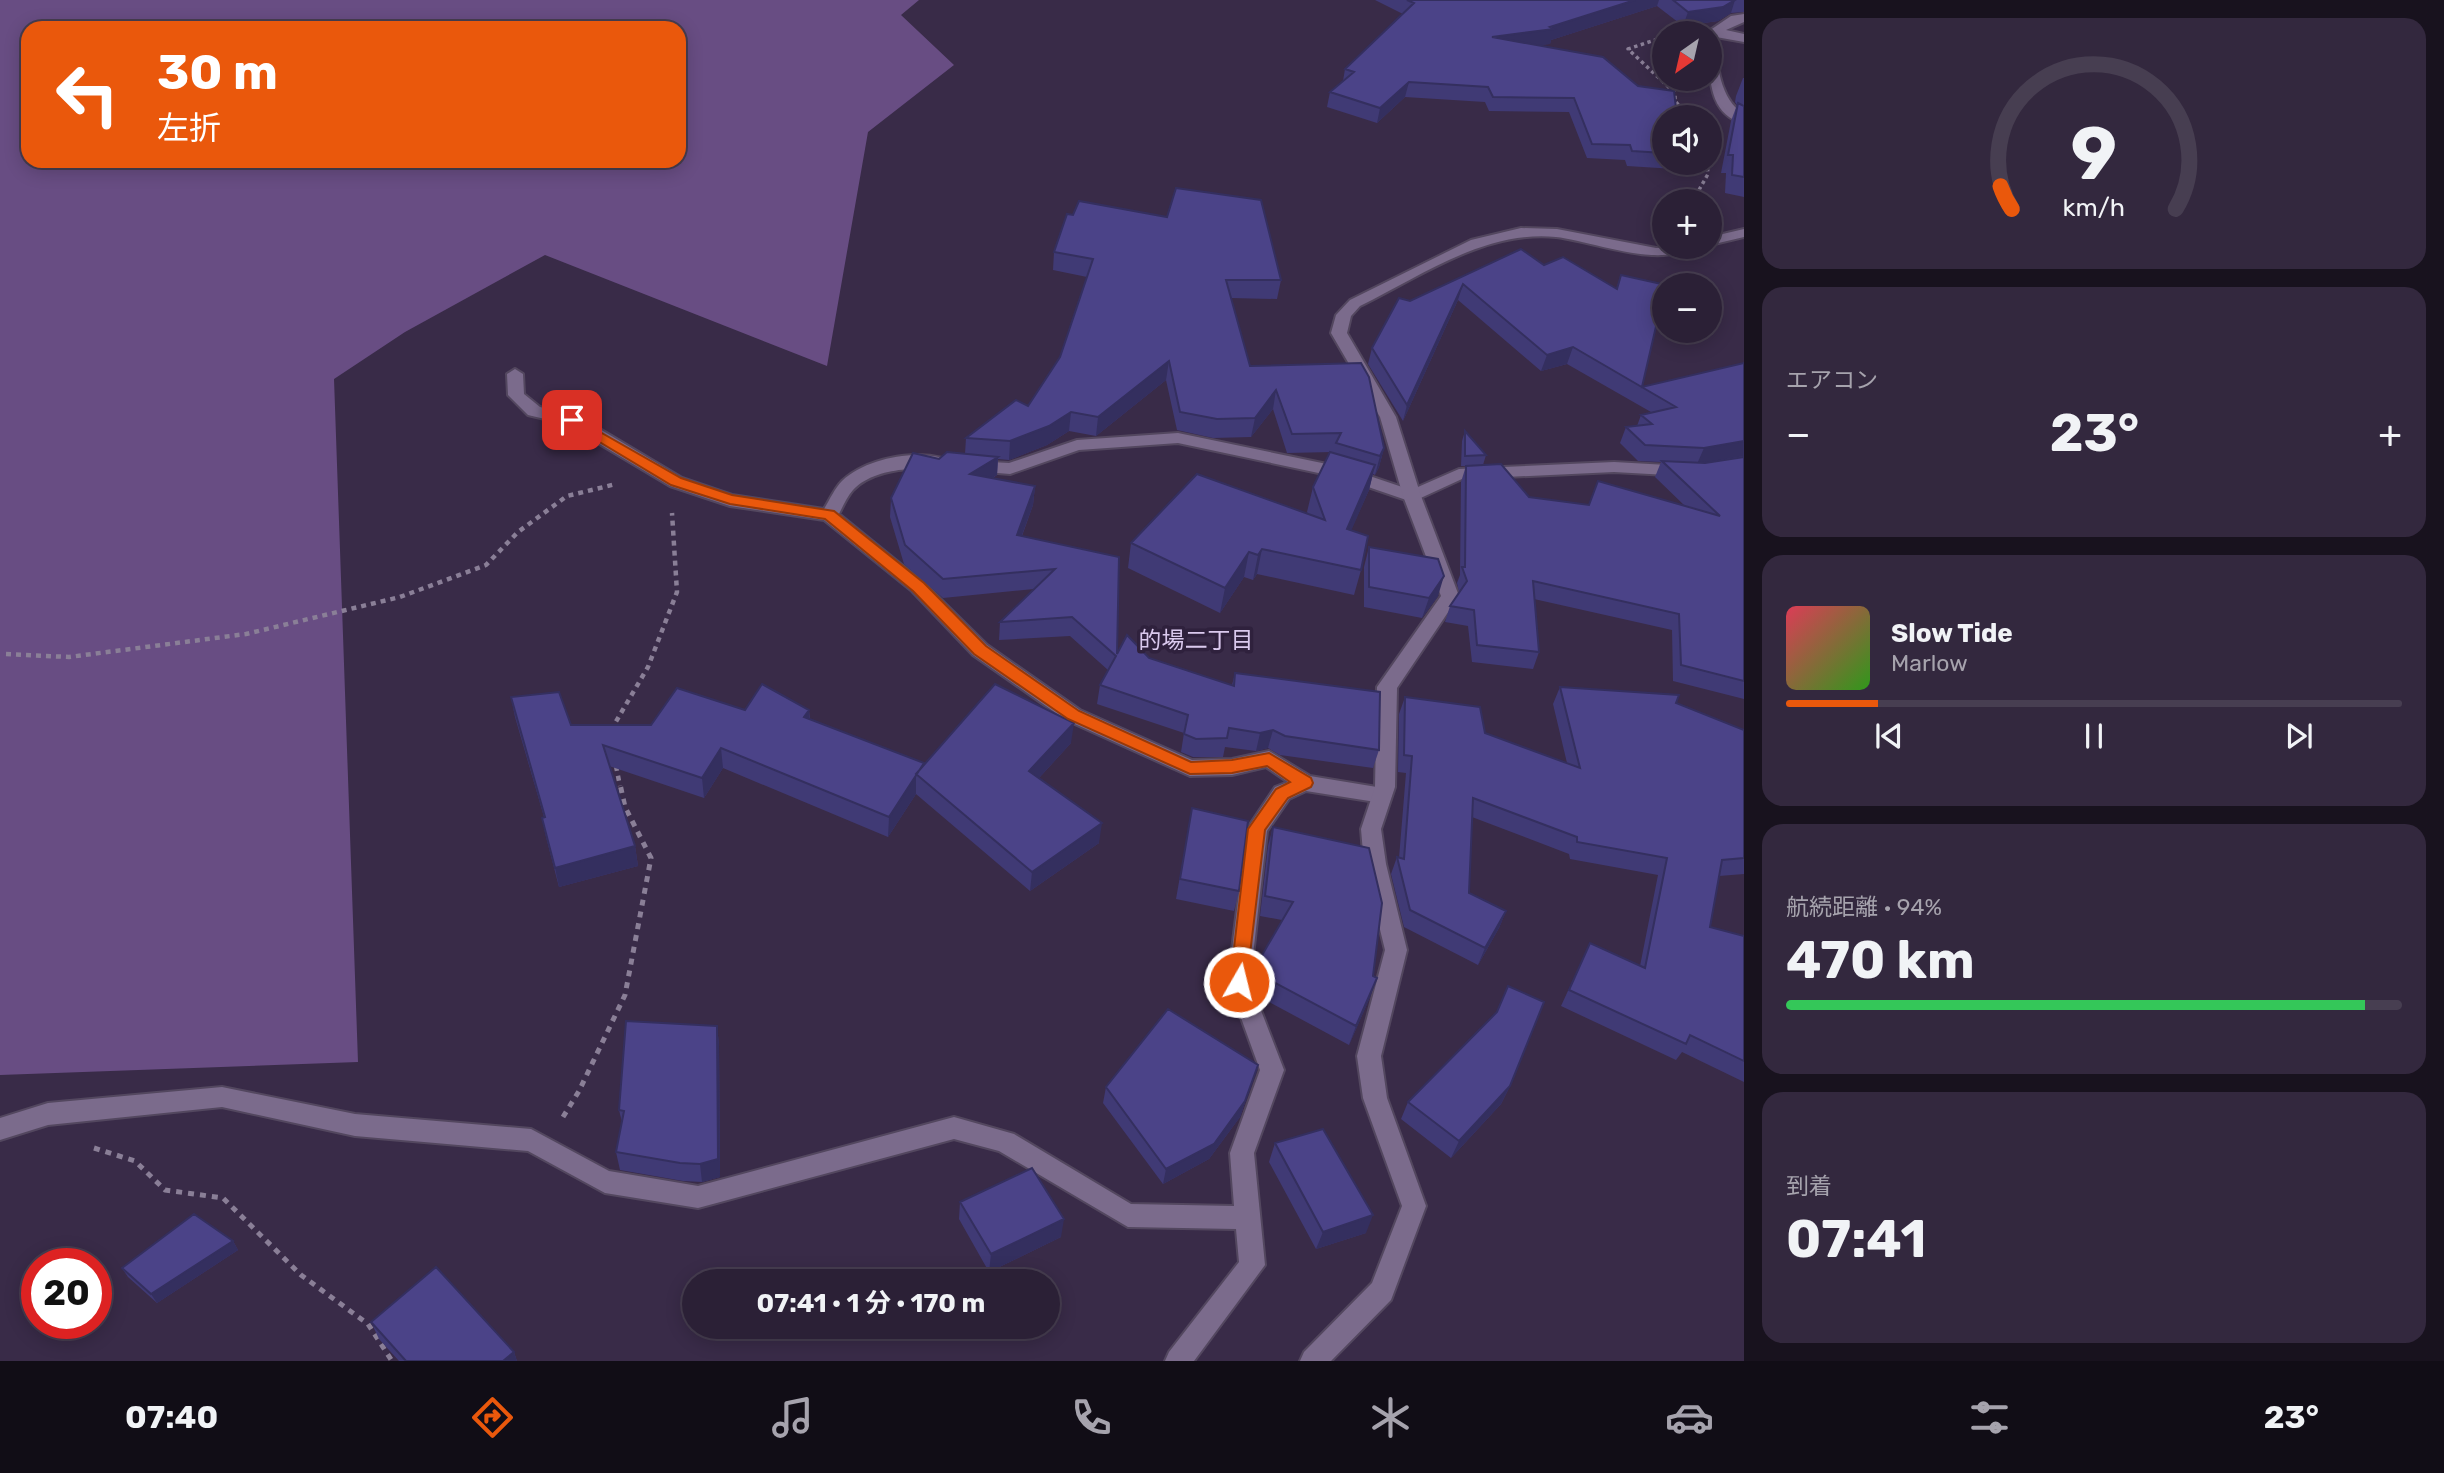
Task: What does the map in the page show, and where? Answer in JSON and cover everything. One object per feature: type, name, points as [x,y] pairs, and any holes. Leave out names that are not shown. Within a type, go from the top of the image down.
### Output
[{"type":"street","points":[[1722,28],[1735,19],[1744,18]]},
{"type":"street","points":[[1722,33],[1744,38]]},
{"type":"street","points":[[1718,91],[1719,100],[1732,114],[1744,120]]},
{"type":"street","points":[[1313,1361],[1382,1291],[1414,1206],[1375,1098],[1369,1056],[1396,950],[1375,864],[1371,829],[1382,795],[1387,687],[1450,596],[1412,496],[1388,417],[1339,333],[1344,315],[1355,303],[1476,243],[1521,232],[1557,233],[1652,251]]},
{"type":"street","points":[[1722,238],[1744,233]]},
{"type":"street","points":[[515,374],[516,395],[534,411],[572,420],[676,482],[730,500],[829,514],[918,587],[980,650],[1073,715],[1190,768],[1232,767],[1269,760],[1305,783],[1382,795]]},
{"type":"street","points":[[829,514],[847,487],[866,472],[909,460],[1010,469],[1077,445],[1178,438],[1346,473],[1412,496],[1459,474],[1614,467],[1697,472],[1709,470]]},
{"type":"street","points":[[1178,1361],[1252,1265],[1242,1153],[1272,1070],[1239,982],[1257,829],[1282,793],[1305,783]]},
{"type":"street","points":[[0,1129],[48,1114],[222,1097],[355,1125],[531,1140],[606,1182],[698,1198],[954,1128],[1005,1142],[1128,1215],[1249,1218]]},
{"type":"path","points":[[1652,41],[1628,49],[1652,71]]},
{"type":"path","points":[[6,654],[69,657],[246,634],[400,597],[486,565],[517,532],[568,496],[635,480],[676,482],[671,520],[677,592],[648,667],[610,732]]},
{"type":"path","points":[[545,1148],[579,1091],[625,995],[651,858],[625,807],[615,757]]},
{"type":"path","points":[[48,1114],[90,1147],[135,1161],[165,1190],[223,1198],[301,1275],[368,1324],[392,1361]]},
{"type":"shaded area","points":[[0,0],[919,0],[901,15],[954,65],[868,132],[827,366],[545,255],[405,332],[334,379],[358,1062],[0,1075]]},
{"type":"building","points":[[1407,0],[1635,0],[1550,27],[1554,29],[1492,37],[1603,57],[1638,86],[1652,88],[1652,91],[1674,91],[1676,105],[1652,105],[1652,152],[1632,151],[1630,145],[1592,144],[1574,98],[1493,97],[1488,87],[1409,82],[1380,108],[1330,92],[1354,72],[1345,69],[1414,3]]},
{"type":"building","points":[[1673,0],[1735,0],[1723,7],[1688,12]]},
{"type":"building","points":[[1738,103],[1744,106],[1744,177],[1732,175],[1733,155],[1728,155]]},
{"type":"building","points":[[1176,188],[1261,200],[1281,280],[1226,280],[1250,366],[1361,363],[1369,377],[1384,448],[1380,456],[1336,443],[1341,433],[1292,434],[1276,390],[1255,418],[1217,419],[1180,412],[1169,361],[1098,417],[1071,412],[1049,426],[1010,441],[966,438],[1016,400],[1028,406],[1060,357],[1093,259],[1054,252],[1067,214],[1073,215],[1079,201],[1167,217]]},
{"type":"building","points":[[1521,249],[1544,265],[1563,257],[1617,289],[1621,275],[1652,282],[1652,343],[1642,387],[1744,363],[1744,441],[1704,448],[1645,445],[1626,427],[1652,424],[1641,415],[1676,407],[1573,347],[1547,355],[1463,284],[1407,405],[1372,348],[1399,298],[1410,301]]},
{"type":"building","points":[[1465,431],[1486,455],[1465,456]]},
{"type":"building","points":[[947,452],[998,457],[970,474],[1035,486],[1017,535],[1119,557],[1117,654],[1127,635],[1149,658],[1234,686],[1235,673],[1380,692],[1379,750],[1285,736],[1273,730],[1260,733],[1229,728],[1227,738],[1196,739],[1184,734],[1188,715],[1100,685],[1116,656],[1072,617],[1000,622],[1055,569],[943,579],[905,545],[891,498],[913,453],[939,459]]},
{"type":"building","points":[[1330,452],[1375,465],[1347,529],[1368,536],[1361,570],[1262,549],[1258,555],[1249,552],[1225,588],[1131,543],[1197,474],[1325,520],[1313,487]]},
{"type":"building","points":[[1744,457],[1744,681],[1681,665],[1679,614],[1533,581],[1539,652],[1477,645],[1474,610],[1450,606],[1467,581],[1462,567],[1465,567],[1466,466],[1501,464],[1529,497],[1589,505],[1598,481],[1720,516],[1662,461],[1705,463]]},
{"type":"building","points":[[1369,547],[1438,559],[1444,576],[1429,598],[1369,587]]},
{"type":"building","points":[[762,684],[809,710],[804,717],[924,763],[889,817],[721,748],[702,778],[603,745],[635,846],[555,868],[542,818],[545,817],[511,697],[559,692],[571,725],[651,725],[677,688],[745,710]]},
{"type":"building","points":[[995,684],[1074,723],[1029,771],[1102,823],[1032,872],[916,774]]},
{"type":"building","points":[[1560,687],[1679,695],[1676,703],[1744,730],[1744,858],[1722,860],[1710,927],[1744,936],[1744,1061],[1690,1035],[1686,1044],[1569,990],[1590,943],[1645,968],[1667,858],[1577,842],[1577,837],[1473,798],[1469,893],[1506,911],[1485,948],[1410,910],[1397,857],[1404,859],[1412,756],[1404,755],[1405,697],[1480,707],[1485,733],[1580,768]]},
{"type":"building","points":[[1192,808],[1248,821],[1239,891],[1180,879]]},
{"type":"building","points":[[1273,827],[1369,848],[1382,903],[1373,976],[1377,978],[1356,1026],[1264,977],[1258,962],[1293,902],[1265,896]]},
{"type":"building","points":[[1508,986],[1544,1002],[1510,1086],[1459,1141],[1408,1102],[1497,1012]]},
{"type":"building","points":[[1168,1009],[1258,1065],[1245,1101],[1214,1144],[1166,1169],[1106,1087]]},
{"type":"building","points":[[626,1021],[717,1026],[718,1159],[700,1164],[680,1163],[616,1152],[624,1111],[619,1110]]},
{"type":"building","points":[[1323,1129],[1373,1215],[1323,1232],[1275,1143]]},
{"type":"building","points":[[1032,1168],[1064,1219],[991,1254],[960,1202]]},
{"type":"building","points":[[194,1214],[233,1241],[151,1294],[122,1268]]},
{"type":"building","points":[[436,1267],[514,1352],[503,1361],[406,1361],[371,1322]]},
{"type":"district","name":"的場二丁目","points":[[1196,640]]},
{"type":"route","points":[[572,420],[676,482],[730,500],[829,514],[918,587],[980,650],[1073,715],[1190,768],[1232,767],[1269,760],[1305,783],[1282,793],[1257,829],[1239,982]]}]
